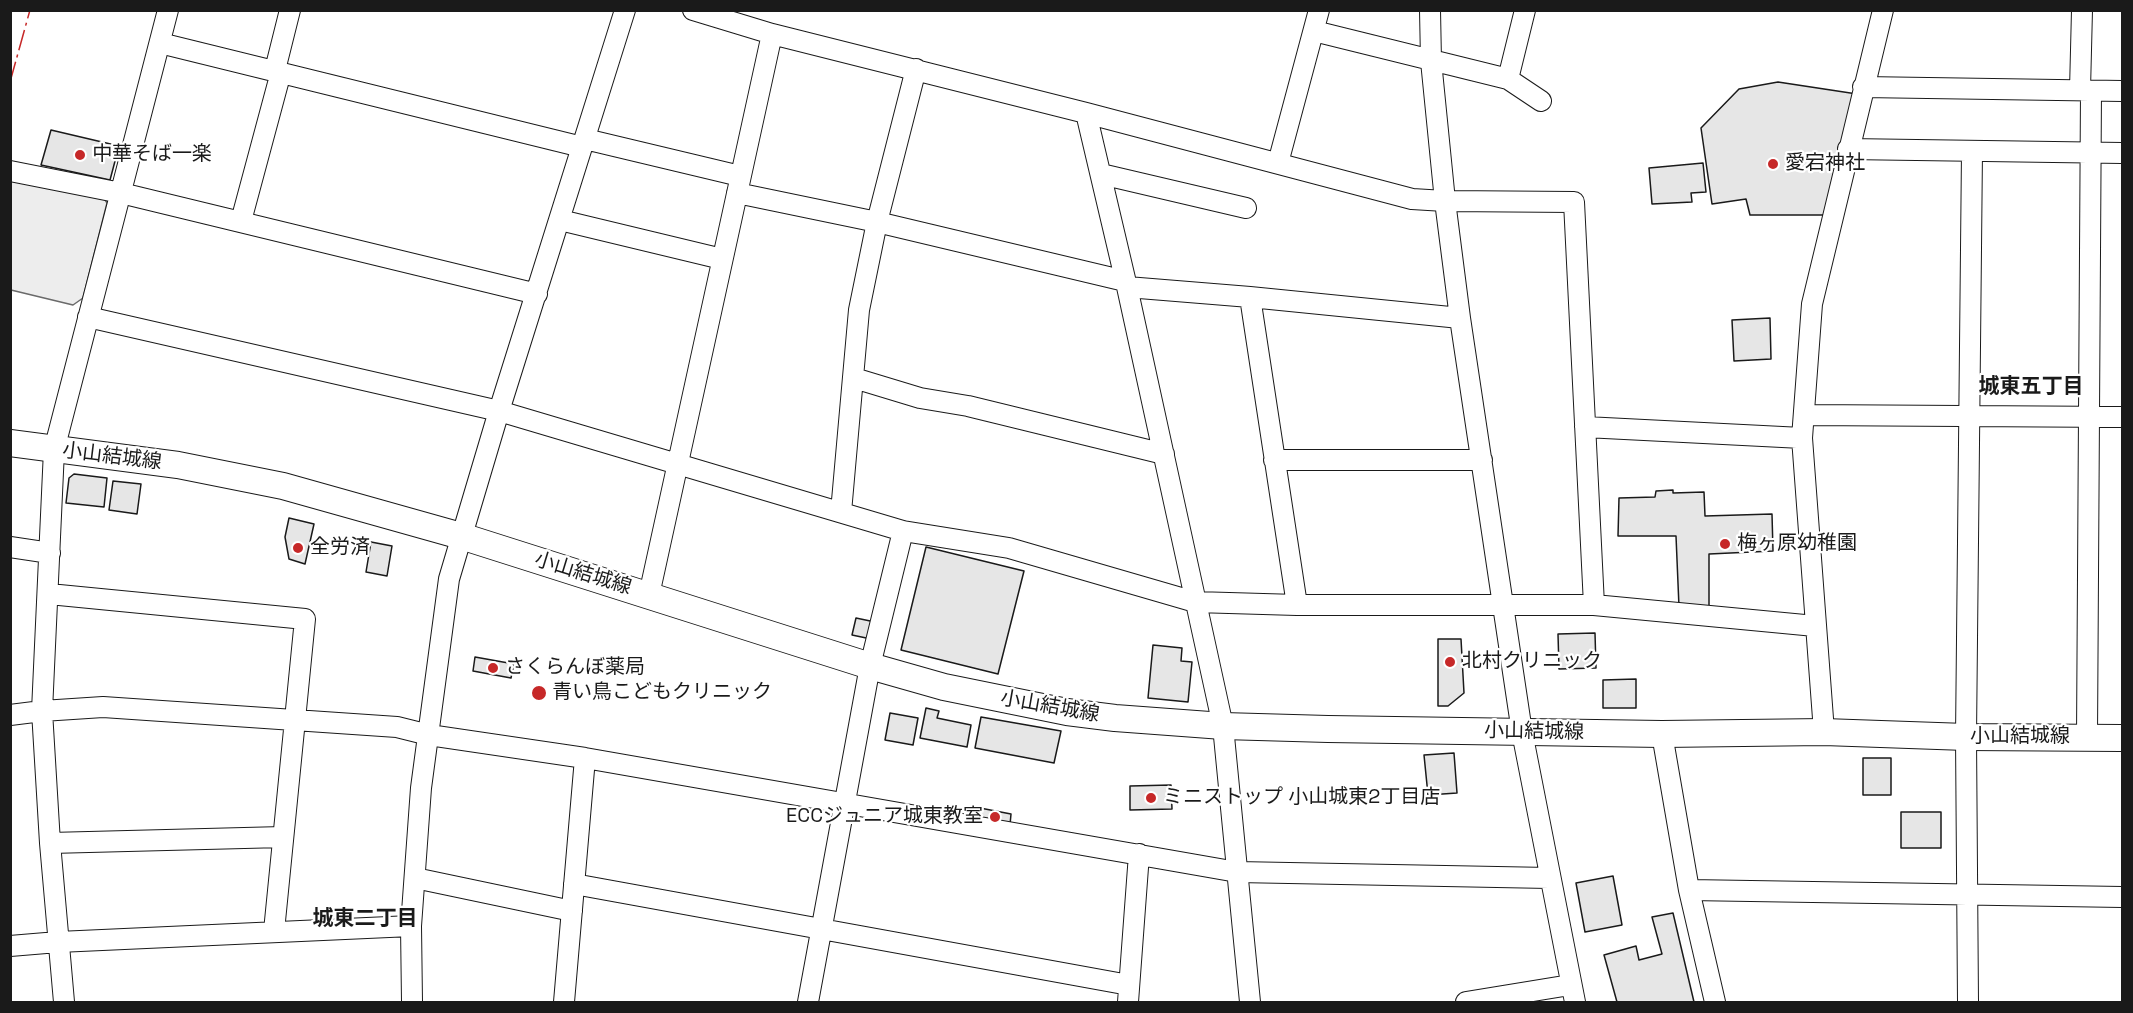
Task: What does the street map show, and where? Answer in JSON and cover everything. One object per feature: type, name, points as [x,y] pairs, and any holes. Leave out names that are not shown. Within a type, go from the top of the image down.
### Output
[{"type":"main road","name":"小山結城線","points":[[10,443],[178,465],[283,486],[461,536],[870,666],[944,687],[1067,712],[1223,726],[1662,734],[1824,732],[2122,738]]},
{"type":"street","points":[[64,1002],[50,843],[42,711],[54,450],[168,10]]},
{"type":"street","points":[[241,221],[278,71],[290,10]]},
{"type":"street","points":[[412,1002],[411,926],[421,788],[450,579],[499,411],[626,10]]},
{"type":"street","points":[[693,10],[772,34],[916,69],[1412,198],[1445,201],[1574,202],[1594,605]]},
{"type":"street","points":[[1278,163],[1319,10]]},
{"type":"street","points":[[1430,10],[1431,61],[1460,318],[1522,732],[1572,994],[1466,1002]]},
{"type":"street","points":[[1508,79],[1525,10]]},
{"type":"street","points":[[1824,732],[1802,438],[1812,304],[1883,10]]},
{"type":"street","points":[[2082,10],[2085,90],[2092,152],[2087,737]]},
{"type":"street","points":[[1314,31],[1508,79],[1541,101]]},
{"type":"street","points":[[649,595],[772,34]]},
{"type":"street","points":[[160,43],[584,143],[877,222],[1126,284],[1460,318]]},
{"type":"street","points":[[841,512],[859,310],[877,222],[916,69]]},
{"type":"street","points":[[1863,87],[2122,91]]},
{"type":"street","points":[[1086,113],[1223,726],[1250,1002]]},
{"type":"street","points":[[1848,149],[2122,153]]},
{"type":"street","points":[[1968,1002],[1966,736],[1972,151]]},
{"type":"street","points":[[10,171],[121,193],[241,221],[537,294]]},
{"type":"street","points":[[1101,174],[1246,208]]},
{"type":"street","points":[[560,220],[722,259]]},
{"type":"street","points":[[1250,297],[1297,605]]},
{"type":"street","points":[[88,317],[499,411],[903,531],[1009,548],[1195,602],[1297,605],[1594,605],[1815,626]]},
{"type":"street","points":[[854,378],[920,398],[968,406],[1164,454]]},
{"type":"street","points":[[1804,415],[2122,417]]},
{"type":"street","points":[[1585,427],[1802,438]]},
{"type":"street","points":[[1274,460],[1482,460]]},
{"type":"street","points":[[808,1002],[823,931],[870,666],[903,531]]},
{"type":"street","points":[[10,547],[50,553]]},
{"type":"street","points":[[49,594],[305,619],[274,931]]},
{"type":"street","points":[[10,715],[103,707],[397,727],[429,735],[585,758],[1237,872],[1549,878]]},
{"type":"street","points":[[1662,734],[1689,890],[1715,1002]]},
{"type":"street","points":[[564,1002],[585,758]]},
{"type":"street","points":[[50,843],[283,837]]},
{"type":"street","points":[[574,884],[823,931],[1129,994],[1139,854]]},
{"type":"street","points":[[414,878],[572,911]]},
{"type":"street","points":[[1689,890],[2122,897]]},
{"type":"street","points":[[10,946],[274,931],[411,926]]},
{"type":"shaded area","points":[[11,176],[101,193],[107,203],[83,298],[73,305],[11,290]]},
{"type":"building","name":"愛宕神社","points":[[1778,82],[1857,94],[1828,215],[1750,215],[1746,199],[1712,204],[1701,128],[1739,89]]},
{"type":"building","name":"中華そば一楽","points":[[51,130],[119,146],[110,180],[41,165]]},
{"type":"building","points":[[1703,163],[1706,192],[1691,193],[1692,202],[1652,204],[1649,168]]},
{"type":"building","points":[[1770,318],[1771,359],[1734,361],[1732,320]]},
{"type":"building","points":[[74,474],[107,478],[104,507],[66,503],[69,478]]},
{"type":"building","points":[[113,481],[141,484],[137,514],[109,510]]},
{"type":"building","name":"梅ヶ原幼稚園","points":[[1673,490],[1673,493],[1704,492],[1705,516],[1772,514],[1773,551],[1709,554],[1709,609],[1679,607],[1676,536],[1618,536],[1619,498],[1655,497],[1656,491]]},
{"type":"building","name":"全労済","points":[[289,518],[314,524],[305,564],[289,559],[285,537]]},
{"type":"building","points":[[371,542],[392,546],[387,576],[366,572]]},
{"type":"building","points":[[926,547],[1024,571],[998,674],[901,650]]},
{"type":"building","points":[[856,618],[875,622],[871,639],[852,635]]},
{"type":"building","points":[[1595,633],[1596,668],[1559,669],[1558,634]]},
{"type":"building","name":"北村クリニック","points":[[1438,639],[1461,639],[1464,693],[1448,706],[1438,706]]},
{"type":"building","points":[[1153,645],[1182,648],[1181,661],[1192,662],[1188,702],[1148,698]]},
{"type":"building","name":"さくらんぼ薬局","points":[[475,657],[514,664],[511,678],[473,671]]},
{"type":"building","points":[[1636,679],[1636,708],[1603,708],[1603,680]]},
{"type":"building","points":[[926,708],[939,711],[937,718],[971,725],[967,747],[920,738]]},
{"type":"building","points":[[890,713],[918,718],[913,745],[885,740]]},
{"type":"building","points":[[981,717],[1061,731],[1054,763],[975,748]]},
{"type":"building","points":[[1454,753],[1457,793],[1428,795],[1424,755]]},
{"type":"building","points":[[1863,758],[1891,758],[1891,795],[1863,795]]},
{"type":"building","name":"ミニストップ 小山城東2丁目店","points":[[1171,785],[1172,809],[1130,810],[1130,786]]},
{"type":"building","name":"ECCジュニア城東教室","points":[[980,808],[1011,814],[1010,825],[978,819]]},
{"type":"building","points":[[1901,812],[1941,812],[1941,848],[1901,848]]},
{"type":"building","points":[[1613,876],[1622,925],[1585,932],[1576,883]]},
{"type":"building","points":[[1673,913],[1694,1002],[1617,1002],[1604,955],[1636,946],[1639,960],[1662,954],[1652,917]]},
{"type":"power","points":[[10,82],[30,10]]},
{"type":"place","name":"中華そば一楽","points":[[80,155]]},
{"type":"place","name":"愛宕神社","points":[[1773,164]]},
{"type":"place","name":"梅ヶ原幼稚園","points":[[1725,544]]},
{"type":"place","name":"全労済","points":[[298,548]]},
{"type":"place","name":"北村クリニック","points":[[1450,662]]},
{"type":"place","name":"さくらんぼ薬局","points":[[493,668]]},
{"type":"place","name":"青い鳥こどもクリニック","points":[[539,693]]},
{"type":"place","name":"ミニストップ 小山城東2丁目店","points":[[1151,798]]},
{"type":"place","name":"ECCジュニア城東教室","points":[[995,817]]},
{"type":"district","name":"城東五丁目","points":[[2031,387]]},
{"type":"district","name":"城東二丁目","points":[[365,919]]}]
